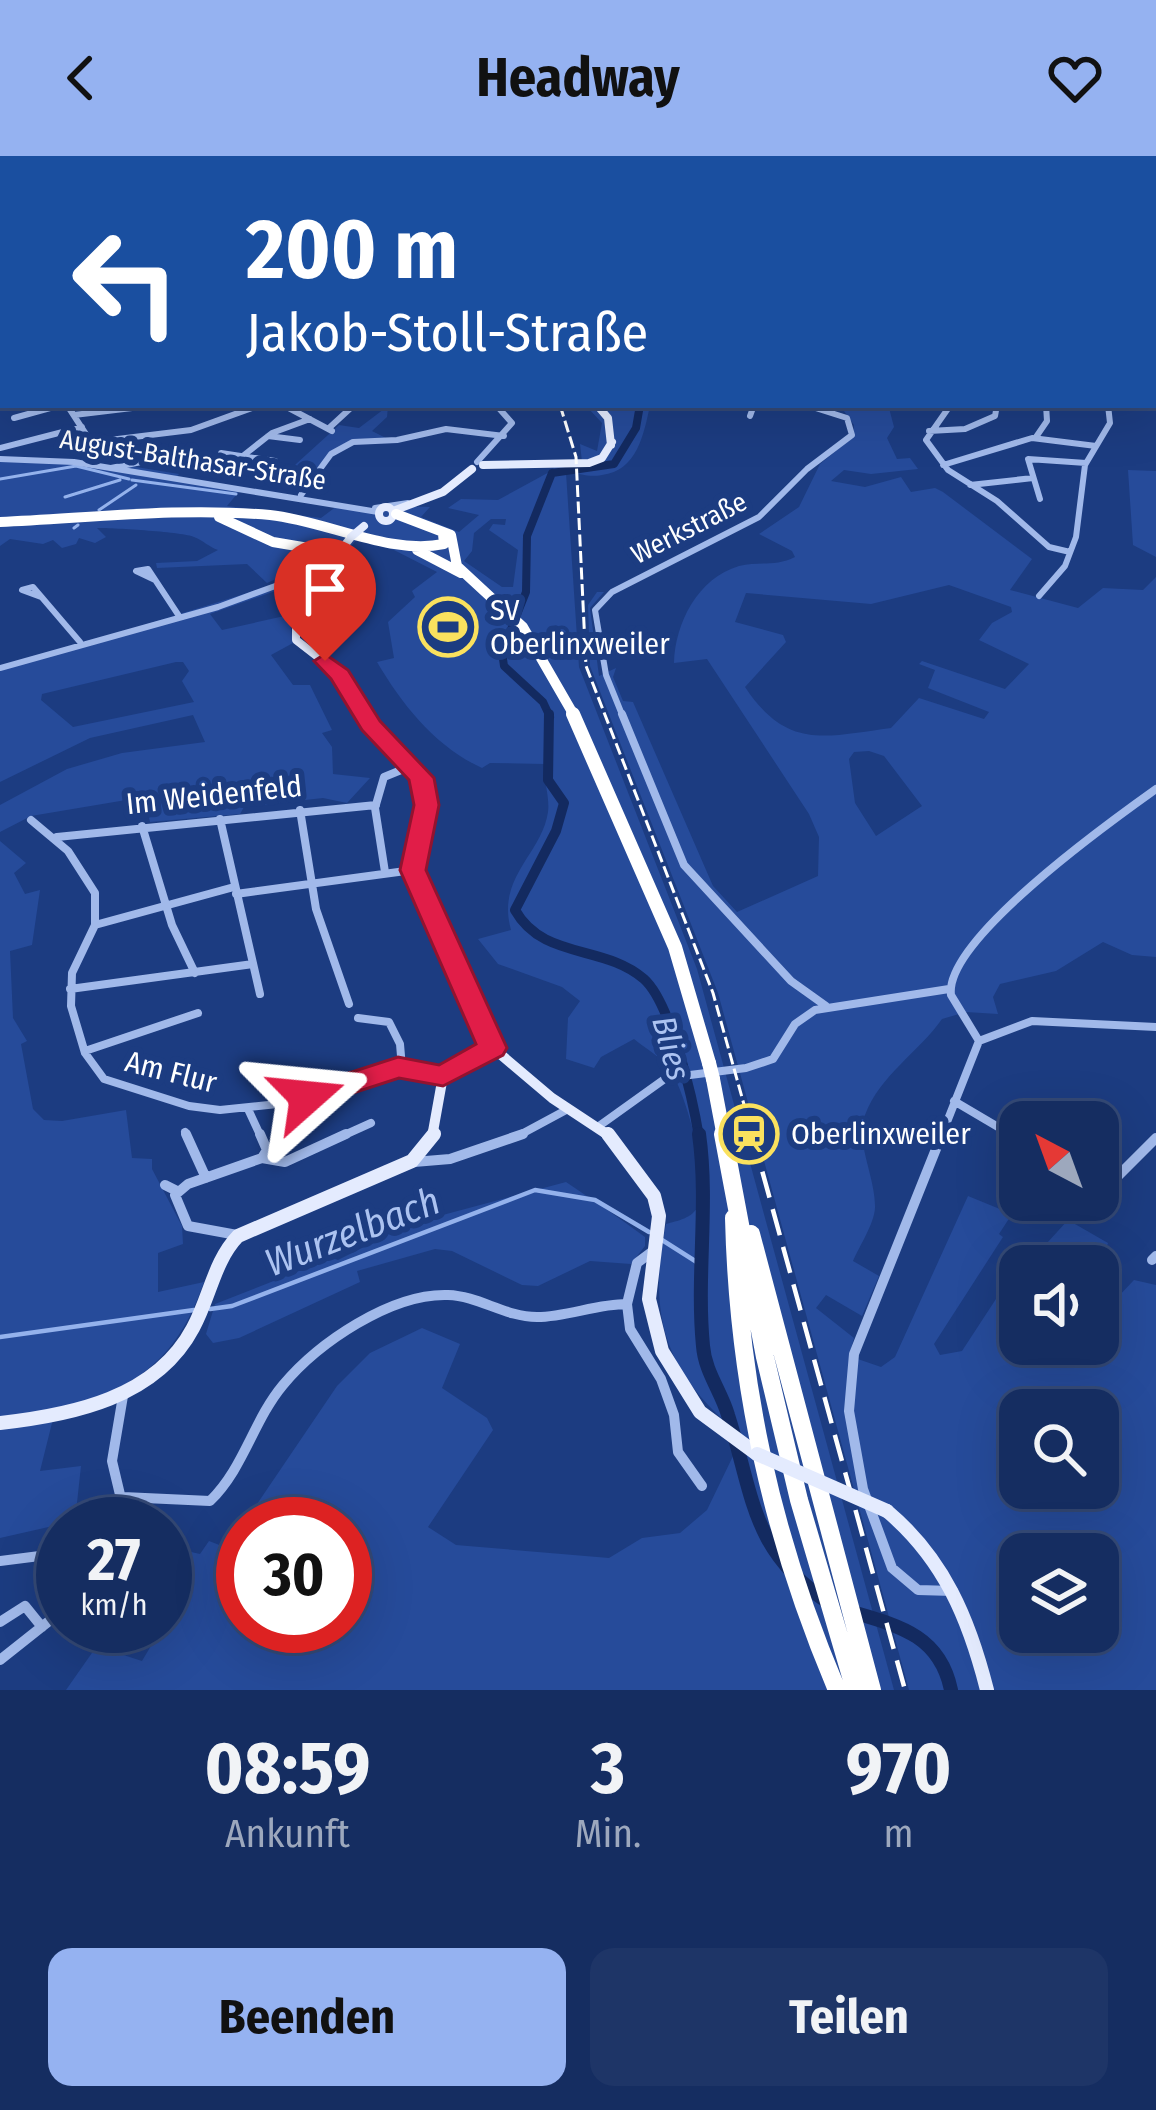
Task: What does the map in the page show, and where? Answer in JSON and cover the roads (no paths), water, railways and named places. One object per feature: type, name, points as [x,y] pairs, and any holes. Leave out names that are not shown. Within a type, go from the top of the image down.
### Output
[{"type":"highway","points":[[0,522],[172,513],[259,514],[338,526],[419,548],[446,542],[440,532],[387,515]]},
{"type":"highway","points":[[172,513],[222,518],[266,540],[340,546]]},
{"type":"highway","points":[[387,515],[451,535],[454,562],[523,627],[568,702],[675,947],[711,1071],[765,1357],[817,1567],[855,1690]]},
{"type":"highway","points":[[338,526],[293,521],[268,533],[278,542],[340,546]]},
{"type":"highway","points":[[379,536],[442,562],[478,584]]},
{"type":"highway","points":[[732,1171],[740,1347],[757,1454],[803,1606],[837,1690]]},
{"type":"highway","points":[[732,1171],[786,1357],[872,1690]]},
{"type":"main road","points":[[600,408],[608,418],[612,442],[599,462],[577,468],[477,465],[443,492],[364,526],[340,546],[294,614],[296,640],[336,671],[370,724],[413,766],[427,798],[413,870],[493,1048],[568,1109],[599,1126],[654,1196],[658,1226],[649,1299],[673,1374],[712,1424],[757,1454],[887,1511],[924,1544],[955,1591],[987,1690]]},
{"type":"main road","points":[[0,1423],[77,1413],[123,1396],[178,1353],[202,1311],[225,1249],[237,1235],[412,1161],[434,1135],[443,1076],[493,1048]]},
{"type":"street","points":[[14,418],[52,408]]},
{"type":"street","points":[[68,408],[78,415],[133,408]]},
{"type":"street","points":[[77,408],[88,442],[181,433],[252,408]]},
{"type":"street","points":[[291,408],[330,429],[351,408]]},
{"type":"street","points":[[477,465],[512,421],[499,408]]},
{"type":"street","points":[[750,416],[753,408]]},
{"type":"street","points":[[818,408],[834,412],[843,408]]},
{"type":"street","points":[[945,408],[929,431],[927,443],[943,465],[997,501],[1049,547],[1070,552]]},
{"type":"street","points":[[929,431],[976,426],[995,416],[996,408]]},
{"type":"street","points":[[1036,438],[1047,421],[1046,408]]},
{"type":"street","points":[[1039,596],[1065,566],[1078,530],[1086,463],[1110,423],[1108,408]]},
{"type":"street","name":"Werkstraße","points":[[826,1006],[800,988],[689,874],[607,675],[595,620],[600,601],[775,506],[807,469],[852,435],[852,424],[834,412]]},
{"type":"street","points":[[244,455],[267,436],[310,418]]},
{"type":"street","points":[[0,448],[82,428]]},
{"type":"street","points":[[300,496],[331,454],[358,440],[392,441],[446,429],[504,436]]},
{"type":"street","points":[[267,436],[300,440]]},
{"type":"street","points":[[247,437],[260,442]]},
{"type":"street","points":[[943,465],[1036,438],[1096,446]]},
{"type":"street","points":[[221,453],[275,461]]},
{"type":"street","points":[[110,469],[164,457],[182,459]]},
{"type":"street","name":"August-Balthasar-Straße","points":[[0,459],[44,459],[300,496],[387,515]]},
{"type":"street","points":[[1040,499],[1027,461],[1086,463]]},
{"type":"street","points":[[970,484],[1033,478]]},
{"type":"street","points":[[357,507],[415,502]]},
{"type":"street","points":[[738,515],[754,520]]},
{"type":"street","points":[[154,580],[179,616]]},
{"type":"street","points":[[0,668],[233,602],[285,580],[316,581]]},
{"type":"street","points":[[41,597],[80,642]]},
{"type":"street","points":[[385,872],[376,805],[379,781],[413,766]]},
{"type":"street","points":[[980,1042],[955,1010],[949,989],[957,962],[1043,875],[1156,788]]},
{"type":"street","name":"Im Weidenfeld","points":[[57,837],[376,805]]},
{"type":"street","points":[[300,810],[309,882],[334,970],[349,1004]]},
{"type":"street","points":[[220,819],[260,994]]},
{"type":"street","points":[[31,820],[57,837],[90,884],[96,902],[95,926],[77,959],[70,989],[73,1022],[86,1051],[198,1012]]},
{"type":"street","points":[[142,826],[165,904],[195,973]]},
{"type":"street","points":[[95,926],[165,904],[235,891],[413,870]]},
{"type":"street","points":[[70,989],[253,964]]},
{"type":"street","points":[[599,1126],[654,1084],[673,1076],[765,1063],[780,1052],[795,1024],[826,1006],[949,989]]},
{"type":"street","points":[[358,1018],[389,1022],[400,1044],[402,1068]]},
{"type":"street","points":[[980,1042],[1032,1021],[1156,1027]]},
{"type":"street","points":[[955,1591],[922,1592],[898,1578],[846,1425],[854,1354],[980,1042]]},
{"type":"street","name":"Am Flur","points":[[86,1051],[98,1076],[189,1106],[248,1109],[287,1103],[402,1068],[443,1076]]},
{"type":"street","points":[[954,1102],[999,1128]]},
{"type":"street","points":[[176,1195],[206,1178],[262,1158],[267,1150],[248,1109]]},
{"type":"street","points":[[412,1161],[441,1161],[484,1148],[541,1126],[568,1109]]},
{"type":"street","points":[[262,1158],[276,1164],[296,1159],[371,1123]]},
{"type":"street","points":[[185,1132],[206,1178]]},
{"type":"street","points":[[1119,1174],[1156,1138]]},
{"type":"street","points":[[165,1185],[176,1195],[188,1226],[237,1235]]},
{"type":"street","points":[[654,1247],[637,1263],[627,1304],[630,1329],[662,1379],[674,1415],[678,1452],[701,1486]]},
{"type":"street","points":[[192,1500],[210,1501],[228,1479],[275,1395],[299,1368],[412,1300],[452,1295],[529,1318],[627,1304]]},
{"type":"street","points":[[123,1396],[112,1461],[123,1497]]},
{"type":"street","points":[[674,1415],[700,1412]]},
{"type":"street","points":[[0,1561],[36,1556]]},
{"type":"street","points":[[0,1622],[26,1606],[36,1619]]},
{"type":"street","points":[[0,1660],[36,1632]]},
{"type":"waterway","name":"Blies","points":[[549,715],[543,702],[504,666],[502,652],[526,592],[527,536],[552,473],[614,464],[636,428],[639,408]]},
{"type":"waterway","points":[[0,479],[76,466],[129,479]]},
{"type":"waterway","points":[[65,497],[120,480]]},
{"type":"waterway","points":[[132,480],[236,494]]},
{"type":"waterway","points":[[99,510],[136,485]]},
{"type":"waterway","points":[[74,528],[78,525]]},
{"type":"waterway","name":"Blies","points":[[549,715],[548,780],[564,803],[556,831],[515,910],[541,937],[628,968],[654,991],[679,1053],[699,1137]]},
{"type":"waterway","name":"Blies","points":[[699,1134],[701,1319],[707,1364],[770,1542],[803,1583],[829,1603]]},
{"type":"waterway","name":"Wurzelbach","points":[[210,1309],[232,1306],[535,1190],[595,1200],[649,1232]]},
{"type":"waterway","name":"Wurzelbach","points":[[662,1240],[703,1266]]},
{"type":"waterway","name":"Wurzelbach","points":[[0,1337],[194,1310]]},
{"type":"waterway","name":"Blies","points":[[852,1612],[902,1629],[927,1645],[938,1657],[951,1690]]},
{"type":"railway","points":[[561,408],[576,457],[586,666],[713,993],[753,1137]]},
{"type":"railway","points":[[752,1134],[905,1690]]},
{"type":"place","name":"SV Oberlinxweiler","points":[[448,627]]},
{"type":"place","name":"Oberlinxweiler","points":[[749,1134]]}]
